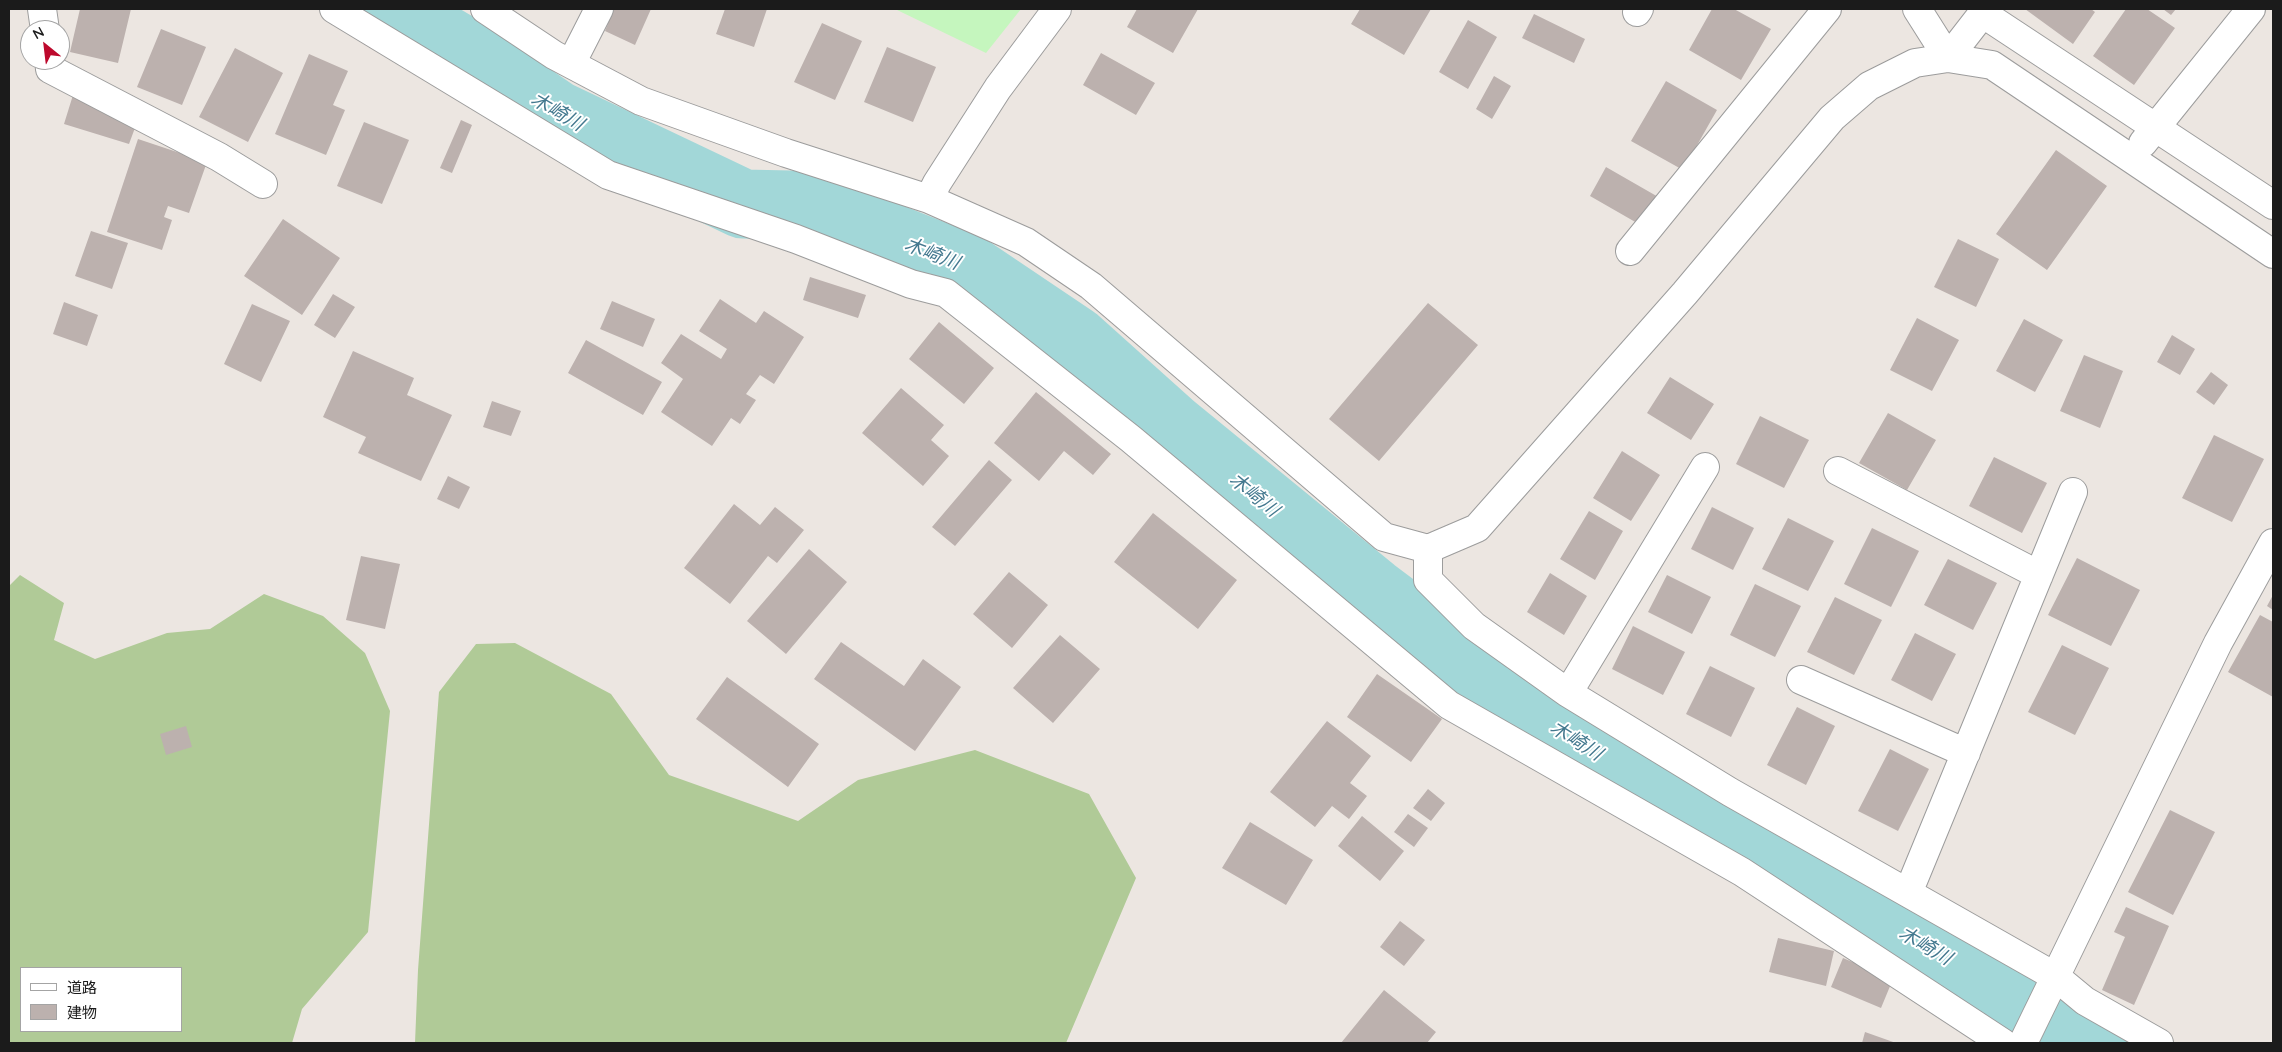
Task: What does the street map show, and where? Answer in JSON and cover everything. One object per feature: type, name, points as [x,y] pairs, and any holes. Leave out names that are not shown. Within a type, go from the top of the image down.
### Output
[{"type":"street","points":[[334,9],[608,176],[796,239],[911,284],[946,293],[1138,446],[1449,705],[1742,872],[2003,1043]]},
{"type":"street","points":[[486,9],[571,64],[641,100],[786,153],[929,199],[1026,242],[1091,286],[1384,537],[1428,549],[1477,528],[1685,293],[1832,118],[1869,86],[1915,63],[1948,58],[1992,65],[2273,254]]},
{"type":"street","points":[[571,64],[599,9]]},
{"type":"street","points":[[929,199],[937,183],[998,88],[1057,9]]},
{"type":"street","points":[[1630,251],[1827,9]]},
{"type":"street","points":[[1917,9],[1948,58]]},
{"type":"street","points":[[2130,157],[2251,9]]},
{"type":"street","points":[[1948,58],[1984,11],[2155,128],[2273,205]]},
{"type":"street","points":[[52,70],[220,156],[263,184]]},
{"type":"street","points":[[1568,694],[1705,467]]},
{"type":"street","points":[[1838,471],[2039,575]]},
{"type":"street","points":[[1908,893],[2072,492]]},
{"type":"street","points":[[2023,1043],[2214,652],[2273,543]]},
{"type":"street","points":[[1428,549],[1428,580],[1474,626],[1568,694],[1730,792],[2056,977],[2084,1001],[2159,1043]]},
{"type":"street","points":[[1801,680],[1966,753]]},
{"type":"green space","points":[[895,9],[1021,9],[986,53]]},
{"type":"green space","points":[[20,575],[64,603],[54,640],[95,659],[167,633],[210,629],[264,594],[323,616],[365,653],[390,711],[368,932],[302,1009],[292,1043],[9,1043],[9,586]]},
{"type":"green space","points":[[515,643],[611,694],[669,775],[798,821],[858,780],[975,750],[1089,794],[1136,878],[1066,1043],[415,1043],[418,970],[439,692],[476,644]]},
{"type":"building","points":[[80,9],[131,9],[118,63],[70,52]]},
{"type":"building","points":[[614,9],[651,9],[635,45],[605,31]]},
{"type":"building","points":[[725,9],[767,9],[754,47],[716,34]]},
{"type":"building","points":[[1137,9],[1198,9],[1173,53],[1127,27]]},
{"type":"building","points":[[1360,9],[1431,9],[1404,55],[1351,24]]},
{"type":"building","points":[[1712,9],[1734,9],[1771,29],[1741,80],[1689,50]]},
{"type":"building","points":[[2025,9],[2091,9],[2095,12],[2073,44]]},
{"type":"building","points":[[2126,9],[2147,9],[2175,28],[2134,85],[2093,56]]},
{"type":"building","points":[[2163,9],[2176,9],[2171,15]]},
{"type":"building","points":[[1534,14],[1585,39],[1574,63],[1522,38]]},
{"type":"building","points":[[1468,20],[1497,37],[1468,89],[1439,72]]},
{"type":"building","points":[[822,23],[862,41],[835,100],[794,82]]},
{"type":"building","points":[[161,29],[206,47],[182,105],[137,87]]},
{"type":"building","points":[[887,47],[936,67],[913,122],[864,102]]},
{"type":"building","points":[[235,48],[283,73],[248,142],[199,117]]},
{"type":"building","points":[[1101,53],[1155,83],[1136,115],[1083,85]]},
{"type":"building","points":[[309,54],[348,71],[333,105],[345,110],[326,155],[275,134]]},
{"type":"building","points":[[1494,76],[1511,86],[1492,119],[1476,109]]},
{"type":"building","points":[[1666,81],[1717,110],[1683,170],[1631,141]]},
{"type":"building","points":[[73,95],[139,117],[129,144],[64,124]]},
{"type":"building","points":[[461,120],[472,125],[452,173],[440,168]]},
{"type":"building","points":[[364,122],[409,140],[382,204],[337,186]]},
{"type":"building","points":[[138,139],[207,162],[189,213],[168,206],[164,217],[172,220],[162,250],[107,232]]},
{"type":"building","points":[[2056,150],[2107,186],[2047,270],[1996,234]]},
{"type":"building","points":[[1606,167],[1660,198],[1644,227],[1590,196]]},
{"type":"building","points":[[283,219],[340,258],[302,315],[244,276]]},
{"type":"building","points":[[91,231],[128,243],[112,289],[75,276]]},
{"type":"building","points":[[1958,239],[1999,259],[1976,307],[1934,287]]},
{"type":"building","points":[[810,277],[866,295],[858,318],[803,300]]},
{"type":"building","points":[[333,294],[355,307],[335,338],[314,325]]},
{"type":"building","points":[[720,299],[756,323],[764,311],[804,337],[774,384],[760,375],[746,394],[756,400],[740,424],[731,418],[712,446],[661,412],[683,379],[661,363],[681,334],[721,359],[727,349],[699,331]]},
{"type":"building","points":[[612,301],[655,319],[643,347],[600,329]]},
{"type":"building","points":[[64,302],[98,315],[87,346],[53,334]]},
{"type":"building","points":[[1428,303],[1478,345],[1379,461],[1329,419]]},
{"type":"building","points":[[252,304],[290,321],[261,382],[224,364]]},
{"type":"building","points":[[1917,318],[1959,340],[1932,391],[1890,370]]},
{"type":"building","points":[[2024,319],[2063,340],[2035,392],[1996,371]]},
{"type":"building","points":[[939,322],[994,368],[964,404],[909,359]]},
{"type":"building","points":[[2172,335],[2195,349],[2180,375],[2157,362]]},
{"type":"building","points":[[586,340],[662,382],[643,415],[568,373]]},
{"type":"building","points":[[353,351],[414,378],[407,395],[452,415],[421,481],[358,453],[366,437],[323,417]]},
{"type":"building","points":[[2084,355],[2123,371],[2100,428],[2060,411]]},
{"type":"building","points":[[2211,372],[2228,385],[2214,405],[2196,392]]},
{"type":"building","points":[[1670,377],[1714,404],[1691,440],[1647,413]]},
{"type":"building","points":[[901,388],[944,425],[931,440],[949,456],[923,486],[862,433]]},
{"type":"building","points":[[1036,392],[1111,454],[1093,475],[1064,451],[1039,481],[994,443]]},
{"type":"building","points":[[492,401],[521,411],[511,436],[483,427]]},
{"type":"building","points":[[1888,413],[1936,440],[1907,490],[1859,463]]},
{"type":"building","points":[[1760,416],[1809,440],[1784,488],[1736,464]]},
{"type":"building","points":[[2214,435],[2264,459],[2232,522],[2182,498]]},
{"type":"building","points":[[1622,451],[1660,475],[1631,521],[1593,498]]},
{"type":"building","points":[[1994,457],[2047,483],[2022,533],[1969,506]]},
{"type":"building","points":[[989,460],[1012,480],[955,546],[932,527]]},
{"type":"building","points":[[448,476],[470,487],[459,509],[437,499]]},
{"type":"building","points":[[734,504],[760,525],[775,507],[804,530],[777,563],[768,556],[730,604],[684,568]]},
{"type":"building","points":[[1712,507],[1754,528],[1733,570],[1691,549]]},
{"type":"building","points":[[1589,511],[1623,531],[1595,580],[1560,559]]},
{"type":"building","points":[[1153,513],[1237,580],[1198,629],[1114,562]]},
{"type":"building","points":[[1788,518],[1834,541],[1808,591],[1762,569]]},
{"type":"building","points":[[1872,528],[1919,551],[1891,607],[1844,584]]},
{"type":"building","points":[[809,549],[847,582],[786,654],[747,621]]},
{"type":"building","points":[[361,556],[400,564],[385,629],[346,620]]},
{"type":"building","points":[[2077,558],[2140,590],[2111,646],[2048,615]]},
{"type":"building","points":[[1948,559],[1997,583],[1973,630],[1924,605]]},
{"type":"building","points":[[1009,572],[1048,605],[1012,648],[973,614]]},
{"type":"building","points":[[1550,573],[1587,596],[1564,635],[1527,612]]},
{"type":"building","points":[[1667,575],[1711,597],[1692,634],[1648,612]]},
{"type":"building","points":[[1755,584],[1801,606],[1775,657],[1730,635]]},
{"type":"building","points":[[2273,595],[2273,610],[2267,606]]},
{"type":"building","points":[[1835,597],[1882,620],[1854,675],[1807,652]]},
{"type":"building","points":[[2260,615],[2273,622],[2273,697],[2228,672]]},
{"type":"building","points":[[1633,626],[1685,652],[1663,695],[1612,669]]},
{"type":"building","points":[[1915,633],[1956,654],[1932,701],[1891,680]]},
{"type":"building","points":[[1060,635],[1100,669],[1053,723],[1013,688]]},
{"type":"building","points":[[841,642],[904,686],[923,659],[961,687],[915,751],[814,679]]},
{"type":"building","points":[[2062,645],[2109,668],[2075,735],[2028,712]]},
{"type":"building","points":[[1710,666],[1755,688],[1731,737],[1686,714]]},
{"type":"building","points":[[1377,674],[1442,719],[1411,762],[1347,717]]},
{"type":"building","points":[[727,677],[819,744],[788,787],[696,719]]},
{"type":"building","points":[[1797,707],[1835,726],[1806,785],[1767,765]]},
{"type":"building","points":[[1327,721],[1371,756],[1350,783],[1367,796],[1349,819],[1332,806],[1315,827],[1270,792]]},
{"type":"building","points":[[186,726],[192,747],[166,755],[160,734]]},
{"type":"building","points":[[1890,749],[1929,769],[1898,831],[1858,811]]},
{"type":"building","points":[[1428,789],[1445,803],[1431,821],[1413,808]]},
{"type":"building","points":[[2170,810],[2215,832],[2173,915],[2128,892]]},
{"type":"building","points":[[1408,814],[1428,828],[1414,847],[1394,832]]},
{"type":"building","points":[[1362,816],[1404,851],[1380,881],[1338,846]]},
{"type":"building","points":[[1250,822],[1313,860],[1286,905],[1222,868]]},
{"type":"building","points":[[2126,907],[2169,926],[2134,1005],[2102,990],[2125,937],[2114,932]]},
{"type":"building","points":[[1400,921],[1425,940],[1404,966],[1380,947]]},
{"type":"building","points":[[1778,938],[1834,951],[1826,986],[1769,972]]},
{"type":"building","points":[[1843,958],[1893,979],[1881,1008],[1831,987]]},
{"type":"building","points":[[1384,990],[1436,1032],[1427,1043],[1341,1043]]},
{"type":"building","points":[[1865,1032],[1896,1043],[1862,1043]]},
{"type":"waterway","name":"木崎川","points":[[392,9],[460,49],[556,115],[743,204],[790,205],[866,228],[967,268],[1074,340],[1171,427],[1373,592],[1565,736],[2021,1004],[2094,1043]]}]
